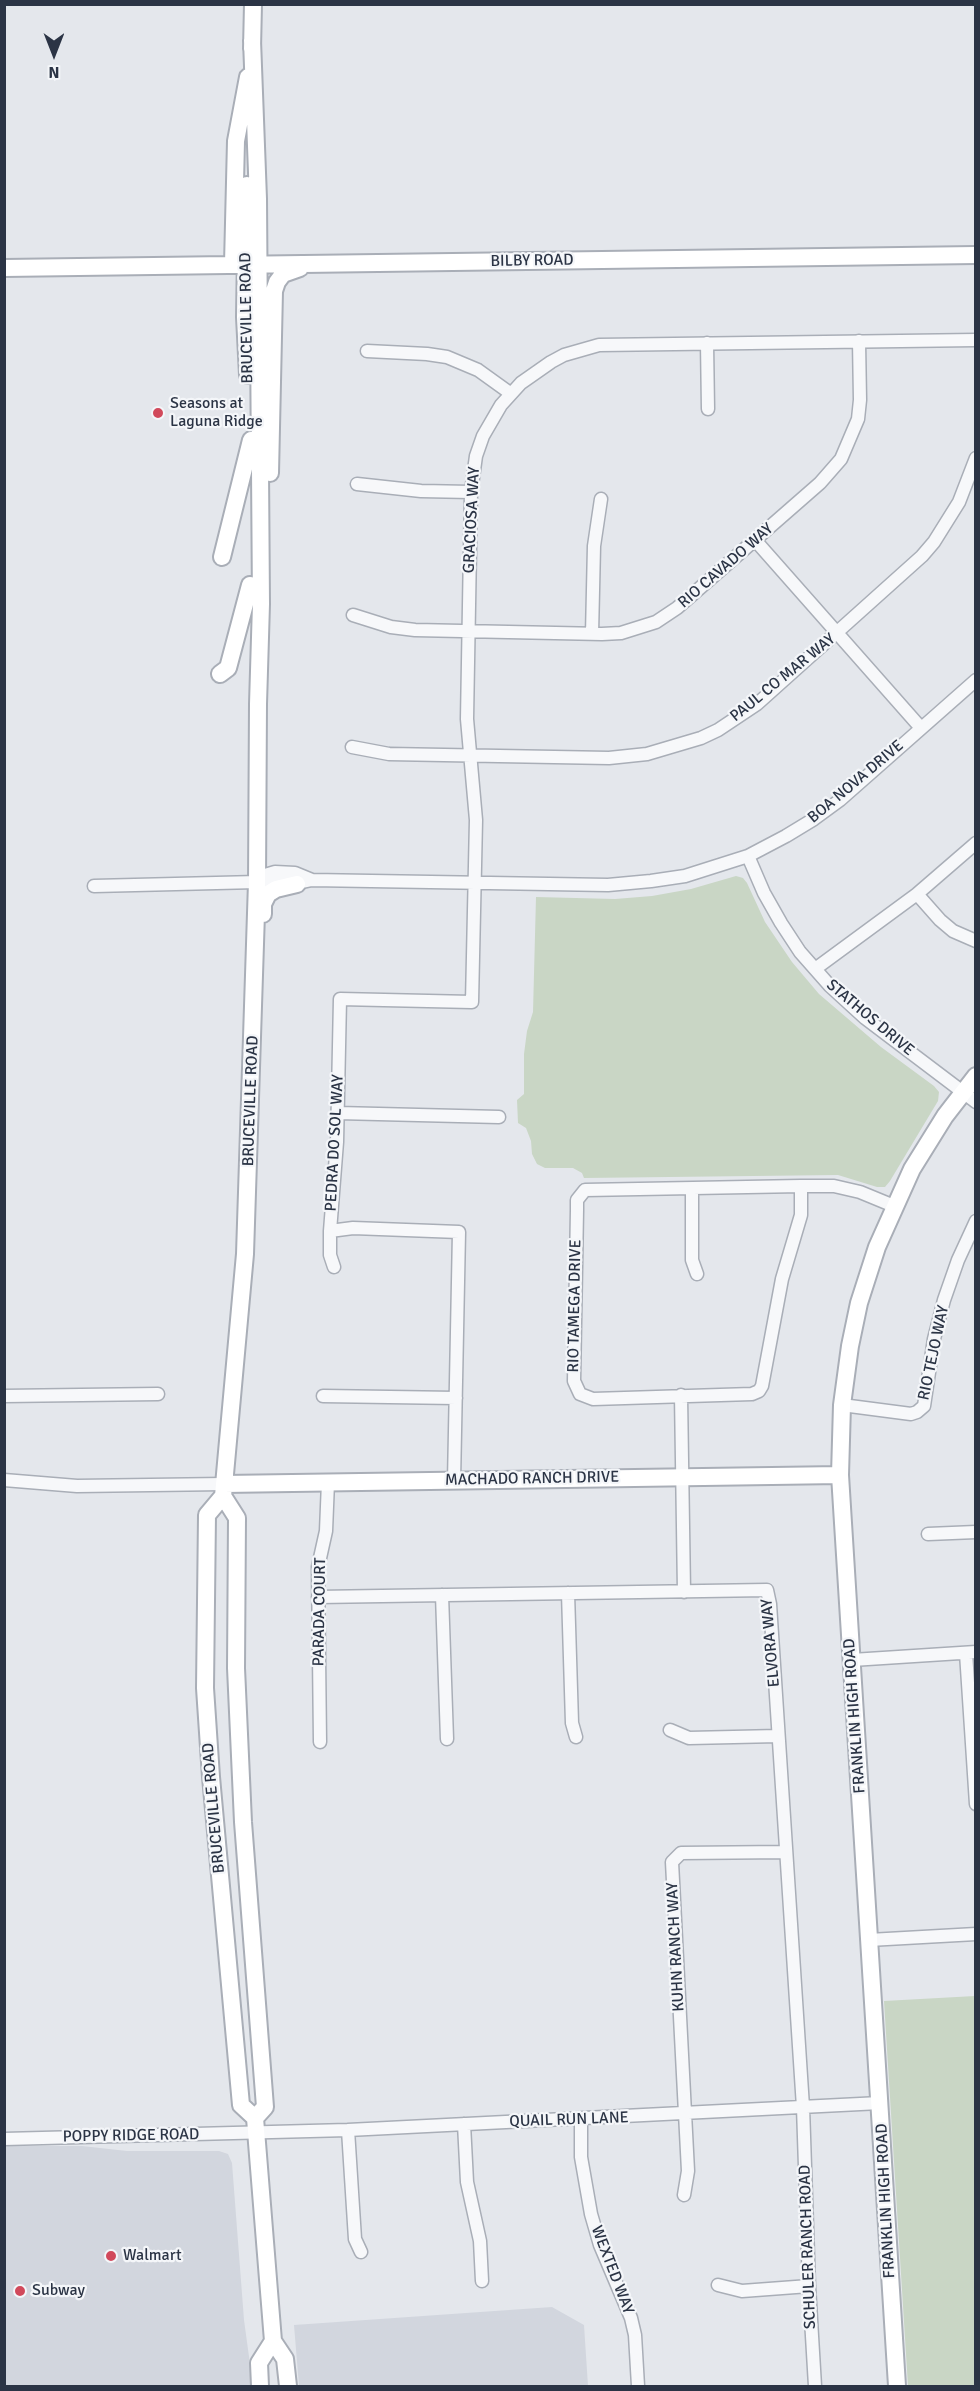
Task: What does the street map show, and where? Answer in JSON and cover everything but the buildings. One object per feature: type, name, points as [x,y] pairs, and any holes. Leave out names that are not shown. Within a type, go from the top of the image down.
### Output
[{"type":"main road","name":"BRUCEVILLE ROAD","points":[[253,4],[251,65],[236,141],[246,264],[261,558],[256,928],[245,1254],[223,1490],[207,1515],[205,1688],[241,2105],[256,2126],[273,2341],[285,2359],[288,2386]]},
{"type":"main road","name":"BRUCEVILLE ROAD","points":[[252,40],[257,139],[246,264],[246,341],[251,440],[251,646],[258,704]]},
{"type":"main road","name":"BILBY ROAD","points":[[4,268],[975,255]]},
{"type":"main road","name":"BILBY ROAD","points":[[4,261],[88,266]]},
{"type":"main road","points":[[261,558],[269,512],[274,291],[277,282],[287,272],[318,263]]},
{"type":"main road","points":[[222,557],[251,440]]},
{"type":"main road","points":[[220,674],[228,668],[250,585]]},
{"type":"main road","points":[[256,928],[262,920],[263,904],[268,894],[276,889],[305,882]]},
{"type":"main road","name":"FRANKLIN HIGH ROAD","points":[[897,2386],[840,1475],[842,1405],[859,1303],[877,1247],[916,1162],[969,1097],[975,1076]]},
{"type":"main road","name":"MACHADO RANCH DRIVE","points":[[223,1490],[328,1482],[840,1475]]},
{"type":"main road","name":"BRUCEVILLE ROAD","points":[[223,1490],[237,1518],[236,1668],[242,1810],[265,2108],[256,2126]]},
{"type":"main road","points":[[260,2386],[259,2363],[273,2341]]},
{"type":"street","name":"GRACIOSA WAY","points":[[475,883],[475,811],[467,719],[471,492],[476,456],[483,436],[510,393],[532,374],[551,362],[585,348],[621,344],[975,340]]},
{"type":"street","name":"RIO CAVADO WAY","points":[[353,615],[391,627],[415,630],[592,634],[621,633],[656,622],[677,608],[820,483],[833,469],[847,448],[859,409],[859,341]]},
{"type":"street","points":[[707,343],[708,409]]},
{"type":"street","points":[[366,351],[447,357],[478,370],[510,393]]},
{"type":"street","name":"PAUL CO MAR WAY","points":[[352,747],[389,754],[609,758],[647,754],[674,748],[718,730],[742,715],[902,576],[934,542],[959,502],[975,458]]},
{"type":"street","points":[[357,484],[421,491],[471,492]]},
{"type":"street","points":[[592,634],[594,546],[601,499]]},
{"type":"street","points":[[755,540],[921,728]]},
{"type":"street","name":"BOA NOVA DRIVE","points":[[94,886],[257,882],[269,884],[305,882],[630,884],[685,876],[748,856],[786,837],[814,819],[975,680]]},
{"type":"street","points":[[815,969],[917,894],[975,843]]},
{"type":"street","name":"STATHOS DRIVE","points":[[748,856],[781,923],[815,969],[845,1001],[865,1018],[969,1097]]},
{"type":"street","name":"PEDRA DO SOL WAY","points":[[454,1480],[459,1232],[353,1228],[330,1231],[338,1113],[340,999],[472,1002],[475,883]]},
{"type":"street","points":[[917,894],[939,920],[953,931],[975,941]]},
{"type":"street","points":[[338,1113],[498,1117]]},
{"type":"street","name":"RIO TAMEGA DRIVE","points":[[801,1186],[801,1215],[782,1279],[762,1386],[759,1391],[752,1394],[593,1399],[580,1394],[574,1381],[577,1200],[585,1191],[692,1190],[801,1186],[834,1186],[860,1192],[894,1206]]},
{"type":"street","points":[[692,1190],[692,1260],[697,1274]]},
{"type":"street","name":"RIO TEJO WAY","points":[[842,1405],[911,1414],[917,1413],[924,1406],[934,1339],[944,1300],[975,1221]]},
{"type":"street","points":[[330,1231],[330,1255],[334,1267]]},
{"type":"street","points":[[4,1396],[158,1394]]},
{"type":"street","points":[[681,1395],[684,1592]]},
{"type":"street","points":[[323,1396],[456,1398]]},
{"type":"street","points":[[4,1480],[77,1486],[223,1490]]},
{"type":"street","name":"PARADA COURT","points":[[320,1742],[318,1567],[328,1510],[328,1482]]},
{"type":"street","points":[[928,1534],[975,1532]]},
{"type":"street","name":"ELVORA WAY","points":[[318,1597],[767,1590],[770,1604],[803,2107]]},
{"type":"street","points":[[568,1593],[572,1723],[576,1737]]},
{"type":"street","points":[[442,1595],[447,1738]]},
{"type":"street","points":[[852,1660],[971,1653],[975,1804]]},
{"type":"street","points":[[670,1730],[689,1738],[778,1736]]},
{"type":"street","name":"KUHN RANCH WAY","points":[[684,2195],[688,2171],[686,2113],[672,1862],[681,1853],[786,1852]]},
{"type":"street","points":[[870,1940],[975,1934]]},
{"type":"street","name":"QUAIL RUN LANE","points":[[256,2126],[348,2130],[880,2103]]},
{"type":"street","name":"SCHULER RANCH ROAD","points":[[803,2107],[815,2386]]},
{"type":"street","name":"WEXTED WAY","points":[[581,2119],[581,2157],[591,2214],[600,2245],[631,2318],[635,2335],[638,2386]]},
{"type":"street","points":[[464,2124],[467,2182],[480,2241],[482,2281]]},
{"type":"street","name":"POPPY RIDGE ROAD","points":[[4,2139],[256,2126]]},
{"type":"street","points":[[348,2130],[355,2239],[361,2252]]},
{"type":"street","points":[[718,2285],[742,2291],[809,2286]]},
{"type":"shaded area","points":[[4,2146],[82,2146],[127,2151],[219,2151],[228,2154],[232,2163],[244,2320],[253,2386],[5,2386]]},
{"type":"shaded area","points":[[552,2307],[584,2325],[588,2386],[299,2386],[294,2325]]},
{"type":"green space","points":[[736,876],[743,878],[747,883],[765,922],[792,962],[819,994],[881,1047],[939,1092],[938,1101],[890,1181],[885,1187],[877,1187],[838,1175],[584,1178],[582,1173],[573,1168],[545,1168],[537,1164],[532,1154],[531,1141],[526,1128],[518,1123],[517,1100],[524,1094],[524,1054],[527,1031],[533,1012],[536,897],[615,899],[652,896],[691,889]]},
{"type":"green space","points":[[975,1996],[975,2386],[908,2386],[884,2001]]},
{"type":"place","name":"Seasons at Laguna Ridge","points":[[158,413]]},
{"type":"place","name":"Walmart","points":[[111,2256]]},
{"type":"place","name":"Subway","points":[[20,2291]]}]
